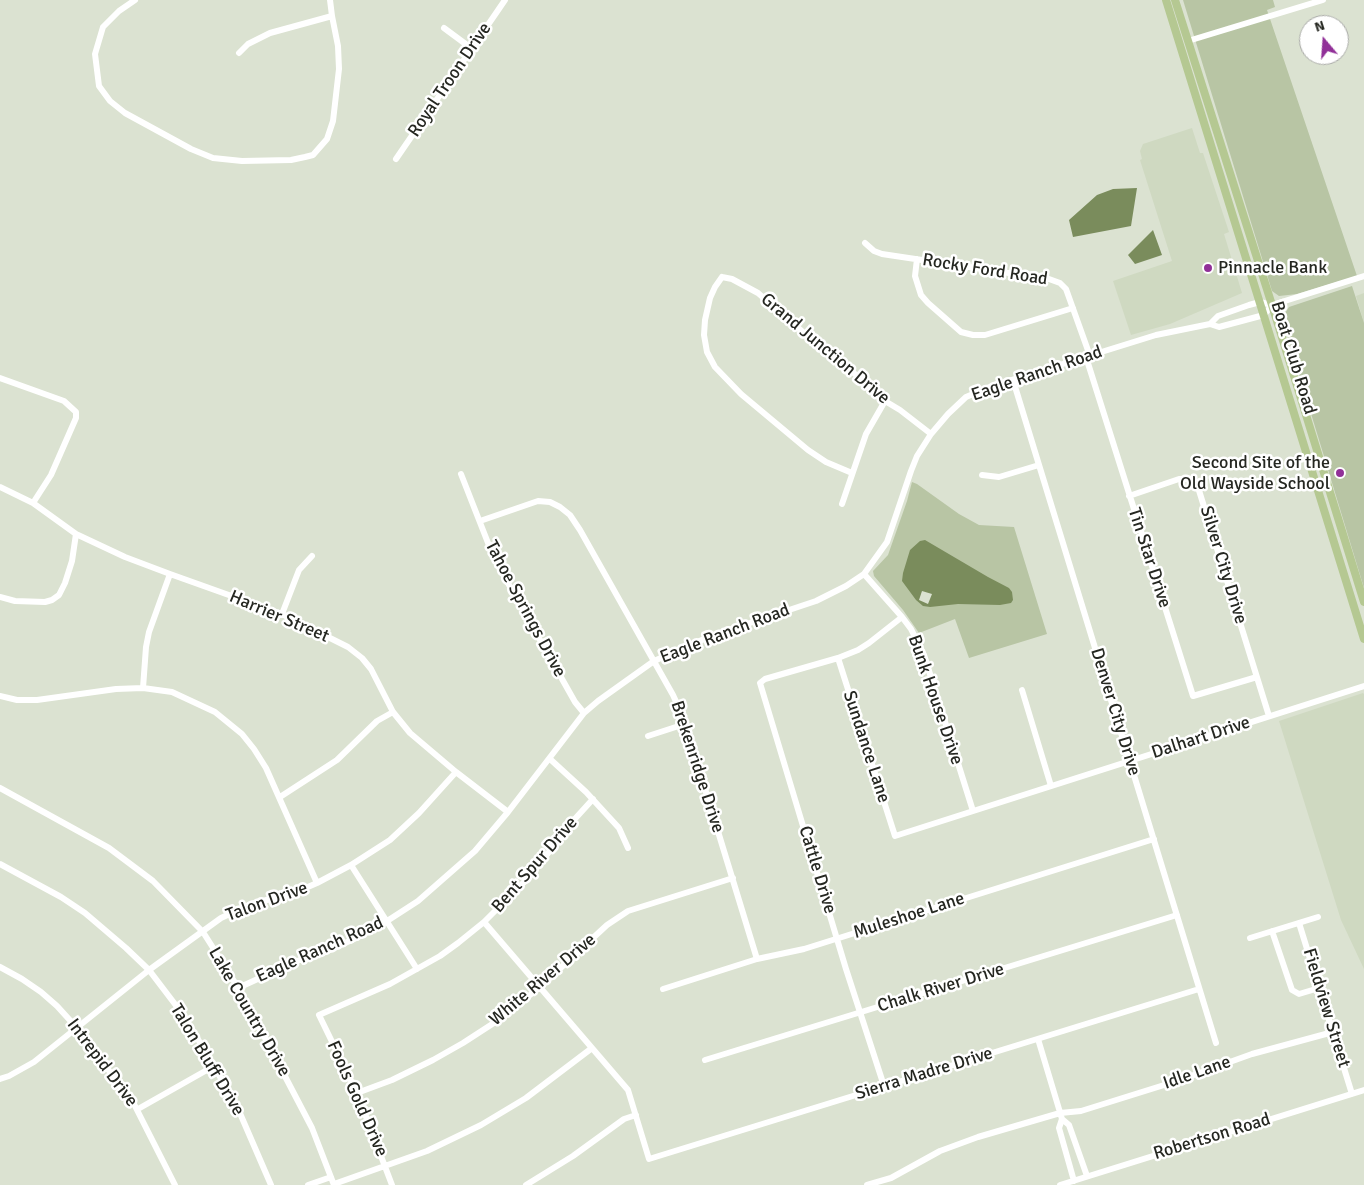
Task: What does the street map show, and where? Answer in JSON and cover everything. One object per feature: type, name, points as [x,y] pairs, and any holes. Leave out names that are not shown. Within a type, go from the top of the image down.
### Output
[{"type":"main road","name":"Boat Club Road","points":[[1166,0],[1364,639]]},
{"type":"main road","name":"Boat Club Road","points":[[1175,0],[1364,602]]},
{"type":"street","points":[[134,0],[119,11],[103,27],[95,54],[99,86],[110,102],[125,113],[191,148],[212,158],[242,161],[291,160],[313,155],[327,139],[333,121],[339,68],[338,46],[330,0]]},
{"type":"street","name":"Royal Troon Drive","points":[[396,159],[505,0]]},
{"type":"street","points":[[1188,41],[1323,0]]},
{"type":"street","points":[[240,53],[248,44],[270,32],[332,16]]},
{"type":"street","points":[[444,28],[471,48]]},
{"type":"street","name":"Rocky Ford Road","points":[[865,243],[874,251],[882,254],[1049,279],[1060,283],[1066,289],[1088,357]]},
{"type":"street","points":[[917,259],[915,276],[921,295],[928,304],[961,332],[973,335],[986,335],[1073,308]]},
{"type":"street","points":[[720,270],[722,277],[710,298],[704,335],[707,352],[715,367],[741,394],[808,450],[826,462],[852,473]]},
{"type":"street","points":[[1260,302],[1272,305],[1364,276]]},
{"type":"street","name":"Grand Junction Drive","points":[[722,277],[732,279],[758,293],[885,401],[931,434]]},
{"type":"street","name":"Eagle Ranch Road","points":[[1210,324],[1218,316],[1260,302]]},
{"type":"street","points":[[1264,315],[1272,305]]},
{"type":"street","name":"Eagle Ranch Road","points":[[238,988],[297,961],[323,953],[386,921],[418,901],[475,851],[508,812],[584,713],[654,661],[711,636],[816,601],[846,586],[864,574],[888,542],[917,456],[931,434],[966,397],[992,386],[1156,335],[1210,324],[1220,327],[1264,315]]},
{"type":"street","name":"Tin Star Drive","points":[[1088,357],[1129,496],[1193,696],[1256,677]]},
{"type":"street","points":[[0,378],[64,402],[76,412],[76,418],[51,475],[33,502]]},
{"type":"street","name":"Denver City Drive","points":[[1013,380],[1216,1043]]},
{"type":"street","points":[[842,504],[866,434],[885,401]]},
{"type":"street","points":[[982,475],[999,476],[1039,465]]},
{"type":"street","name":"Tahoe Springs Drive","points":[[460,474],[500,570],[564,682],[584,713]]},
{"type":"street","name":"Silver City Drive","points":[[1129,496],[1179,480],[1189,479],[1197,484],[1269,716]]},
{"type":"street","name":"Harrier Street","points":[[0,486],[33,502],[76,534],[125,557],[282,614],[348,647],[362,658],[371,669],[393,712],[410,733],[508,812]]},
{"type":"street","name":"Brekenridge Drive","points":[[480,521],[518,506],[538,501],[550,502],[570,515],[580,530],[673,695],[685,724],[757,959]]},
{"type":"street","points":[[0,597],[15,601],[45,602],[59,595],[66,583],[76,534]]},
{"type":"street","points":[[282,614],[299,570],[312,556]]},
{"type":"street","points":[[143,688],[149,632],[170,574]]},
{"type":"street","name":"Bunk House Drive","points":[[864,574],[911,629],[924,655],[973,811]]},
{"type":"street","points":[[838,658],[869,643],[902,617]]},
{"type":"street","name":"Cattle Drive","points":[[838,658],[765,679],[761,682],[760,686],[884,1086]]},
{"type":"street","name":"Sundance Lane","points":[[838,658],[895,836]]},
{"type":"street","name":"Dalhart Drive","points":[[895,836],[1364,686]]},
{"type":"street","points":[[0,696],[16,700],[37,700],[116,689],[143,688],[172,692],[215,712],[242,734],[266,768],[317,883]]},
{"type":"street","points":[[1022,690],[1050,786]]},
{"type":"street","points":[[280,797],[337,760],[377,721],[393,712]]},
{"type":"street","points":[[648,736],[685,724]]},
{"type":"street","points":[[550,758],[593,799],[618,828],[628,848]]},
{"type":"street","name":"Talon Drive","points":[[0,1079],[10,1076],[34,1062],[149,970],[221,918],[251,904],[294,893],[317,883],[351,865],[390,840],[419,813],[456,772]]},
{"type":"street","name":"Lake Country Drive","points":[[0,788],[108,848],[153,882],[203,932],[238,988],[312,1128],[333,1182]]},
{"type":"street","name":"Bent Spur Drive","points":[[318,1015],[390,984],[417,970],[458,943],[484,922],[532,874],[573,821],[593,799]]},
{"type":"street","name":"Muleshoe Lane","points":[[663,989],[757,959],[804,949],[838,939],[1154,839]]},
{"type":"street","name":"Talon Bluff Drive","points":[[0,864],[61,897],[85,913],[149,970],[184,1016],[214,1066],[239,1112],[271,1185]]},
{"type":"street","points":[[351,865],[417,970]]},
{"type":"street","name":"White River Drive","points":[[357,1093],[392,1080],[464,1043],[500,1019],[540,987],[607,925],[628,911],[733,878]]},
{"type":"street","name":"Chalk River Drive","points":[[705,1060],[1177,915]]},
{"type":"street","points":[[1250,938],[1318,917]]},
{"type":"street","points":[[484,922],[628,1090],[636,1115],[624,1119],[573,1156],[526,1185]]},
{"type":"street","name":"Fieldview Street","points":[[1299,923],[1352,1094]]},
{"type":"street","points":[[1272,931],[1292,990],[1299,994],[1319,988]]},
{"type":"street","name":"Intrepid Drive","points":[[0,967],[41,992],[77,1028],[138,1109],[175,1185]]},
{"type":"street","name":"Sierra Madre Drive","points":[[636,1115],[649,1159],[1199,989]]},
{"type":"street","name":"Fools Gold Drive","points":[[318,1015],[357,1093],[392,1185]]},
{"type":"street","name":"Idle Lane","points":[[867,1185],[891,1178],[940,1152],[978,1138],[1081,1111],[1177,1081],[1252,1054],[1333,1032]]},
{"type":"street","points":[[1038,1039],[1061,1116],[1069,1125],[1087,1176]]},
{"type":"street","points":[[308,1185],[348,1179],[386,1166],[427,1151],[481,1125],[526,1098],[592,1048]]},
{"type":"street","points":[[138,1109],[214,1066]]},
{"type":"street","name":"Robertson Road","points":[[1060,1185],[1364,1090]]},
{"type":"street","points":[[1061,1116],[1059,1128],[1074,1181]]},
{"type":"shaded area","points":[[1183,0],[1273,0],[1275,7],[1267,10],[1357,276],[1297,294],[1279,296],[1272,291]]},
{"type":"shaded area","points":[[1192,128],[1200,153],[1203,153],[1229,232],[1224,234],[1242,293],[1170,324],[1131,335],[1113,281],[1172,261],[1140,160],[1142,159],[1140,151],[1143,144]]},
{"type":"shaded area","points":[[1137,188],[1131,226],[1073,237],[1069,220],[1097,195],[1113,189]]},
{"type":"shaded area","points":[[1153,230],[1162,255],[1135,264],[1128,255]]},
{"type":"shaded area","points":[[1352,286],[1364,323],[1364,588],[1282,318],[1289,307]]},
{"type":"shaded area","points":[[1364,293],[1364,323],[1356,296]]},
{"type":"shaded area","points":[[912,482],[959,514],[979,525],[1014,527],[1047,634],[969,658],[955,619],[919,633],[903,610],[874,576],[873,571],[888,555]]},
{"type":"shaded area","points":[[925,540],[1009,588],[1012,592],[1013,600],[1011,603],[1000,605],[958,604],[923,606],[916,600],[902,581],[910,550],[920,541]]},
{"type":"shaded area","points":[[1363,693],[1364,969],[1341,920],[1279,721]]},
{"type":"pier","points":[[922,591],[932,594],[928,604],[919,600]]},
{"type":"place","name":"Pinnacle Bank","points":[[1208,268]]},
{"type":"place","name":"Second Site of the Old Wayside School","points":[[1340,473]]}]
